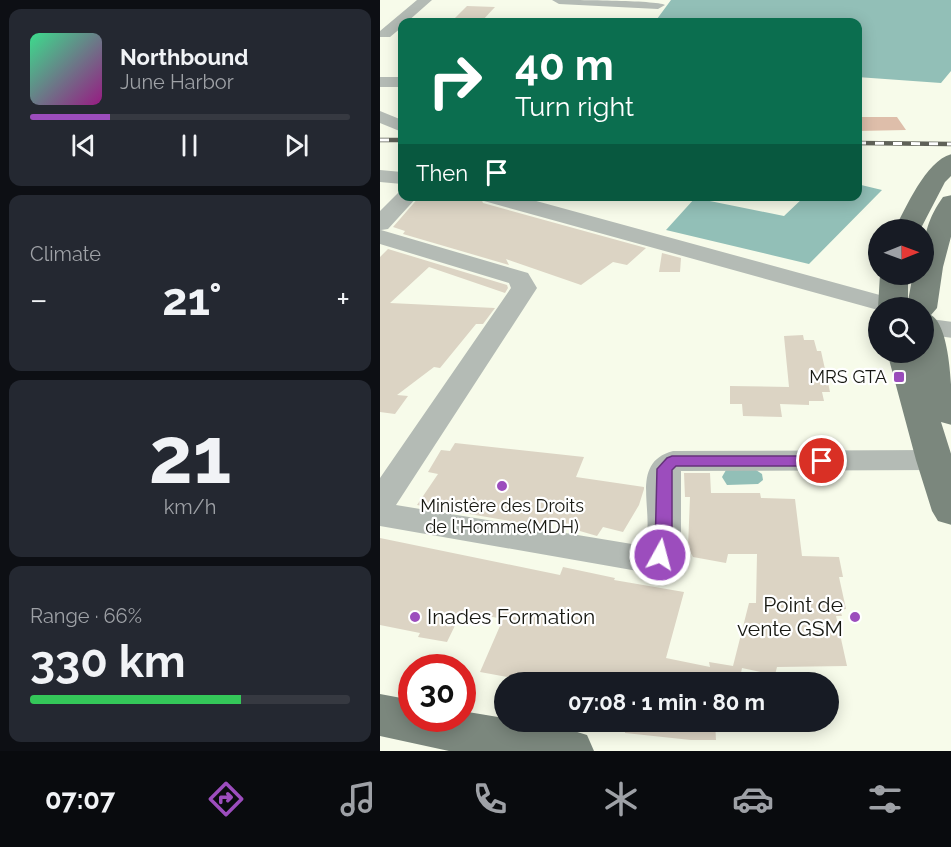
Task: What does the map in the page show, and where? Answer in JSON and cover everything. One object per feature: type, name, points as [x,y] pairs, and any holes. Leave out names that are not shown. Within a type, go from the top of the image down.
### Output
[{"type":"main road","points":[[912,219],[935,179],[952,161]]},
{"type":"main road","points":[[920,297],[930,258],[948,214]]},
{"type":"main road","points":[[923,363],[952,512]]},
{"type":"main road","points":[[932,363],[952,414]]},
{"type":"main road","points":[[380,715],[508,745],[569,751]]},
{"type":"street","points":[[406,18],[425,0]]},
{"type":"street","points":[[411,18],[436,0]]},
{"type":"street","points":[[559,0],[658,4]]},
{"type":"street","points":[[380,82],[398,82]]},
{"type":"street","points":[[380,116],[398,125]]},
{"type":"street","points":[[380,176],[398,177]]},
{"type":"street","points":[[380,224],[403,201]]},
{"type":"street","points":[[509,201],[868,306]]},
{"type":"street","points":[[928,219],[948,214]]},
{"type":"street","points":[[380,237],[519,278],[524,288],[380,503]]},
{"type":"street","points":[[380,514],[649,560],[663,551],[664,469],[672,461],[943,463]]},
{"type":"shaded area","points":[[862,117],[897,117],[906,130],[862,131]]},
{"type":"water","points":[[671,0],[951,0],[951,71],[941,83],[862,77],[862,18],[658,18]]},
{"type":"water","points":[[862,185],[882,190],[809,264],[666,230],[692,201],[710,201],[784,216],[800,201],[862,201]]},
{"type":"water","points":[[726,470],[756,470],[762,474],[763,480],[758,484],[727,485],[722,477]]},
{"type":"building","points":[[467,6],[495,7],[485,18],[455,18]]},
{"type":"building","points":[[416,201],[482,201],[646,248],[627,265],[613,262],[581,285],[506,259],[509,265],[403,234],[405,231],[393,227]]},
{"type":"building","points":[[388,249],[507,285],[508,288],[505,293],[429,267],[390,303],[495,308],[483,324],[476,324],[440,368],[434,367],[397,395],[408,396],[395,414],[380,412],[380,257]]},
{"type":"building","points":[[662,253],[681,258],[680,272],[659,272]]},
{"type":"building","points":[[803,335],[804,340],[814,340],[817,351],[821,351],[830,392],[822,392],[824,401],[809,401],[809,405],[780,404],[782,417],[743,416],[742,404],[730,404],[730,386],[789,387],[784,336]]},
{"type":"building","points":[[455,443],[584,457],[576,477],[644,487],[644,489],[639,505],[623,532],[603,527],[597,536],[549,522],[545,527],[417,505],[438,474],[428,472],[441,450],[450,451]]},
{"type":"building","points":[[684,473],[710,473],[711,493],[760,493],[761,498],[795,499],[802,556],[839,557],[843,577],[839,577],[846,609],[840,610],[842,616],[836,616],[847,666],[777,667],[776,672],[742,668],[741,672],[494,672],[494,675],[480,672],[503,619],[462,611],[447,642],[418,637],[420,633],[380,625],[380,538],[560,575],[563,567],[615,578],[614,580],[684,592],[666,658],[710,667],[709,662],[733,666],[749,603],[756,603],[757,554],[728,554],[726,563],[693,557],[688,548],[690,497],[685,497]]},
{"type":"building","points":[[716,732],[716,740],[691,740],[625,733]]},
{"type":"railway","points":[[380,140],[398,140]]},
{"type":"railway","points":[[862,143],[952,144]]},
{"type":"place","name":"MRS GTA","points":[[899,377]]},
{"type":"place","name":"Ministère des Droits de l'Homme(MDH)","points":[[502,486]]},
{"type":"place","name":"Inades Formation","points":[[415,617]]},
{"type":"place","name":"Point de vente GSM","points":[[855,617]]},
{"type":"route","points":[[660,555],[663,551],[664,469],[672,461],[822,461]]}]
